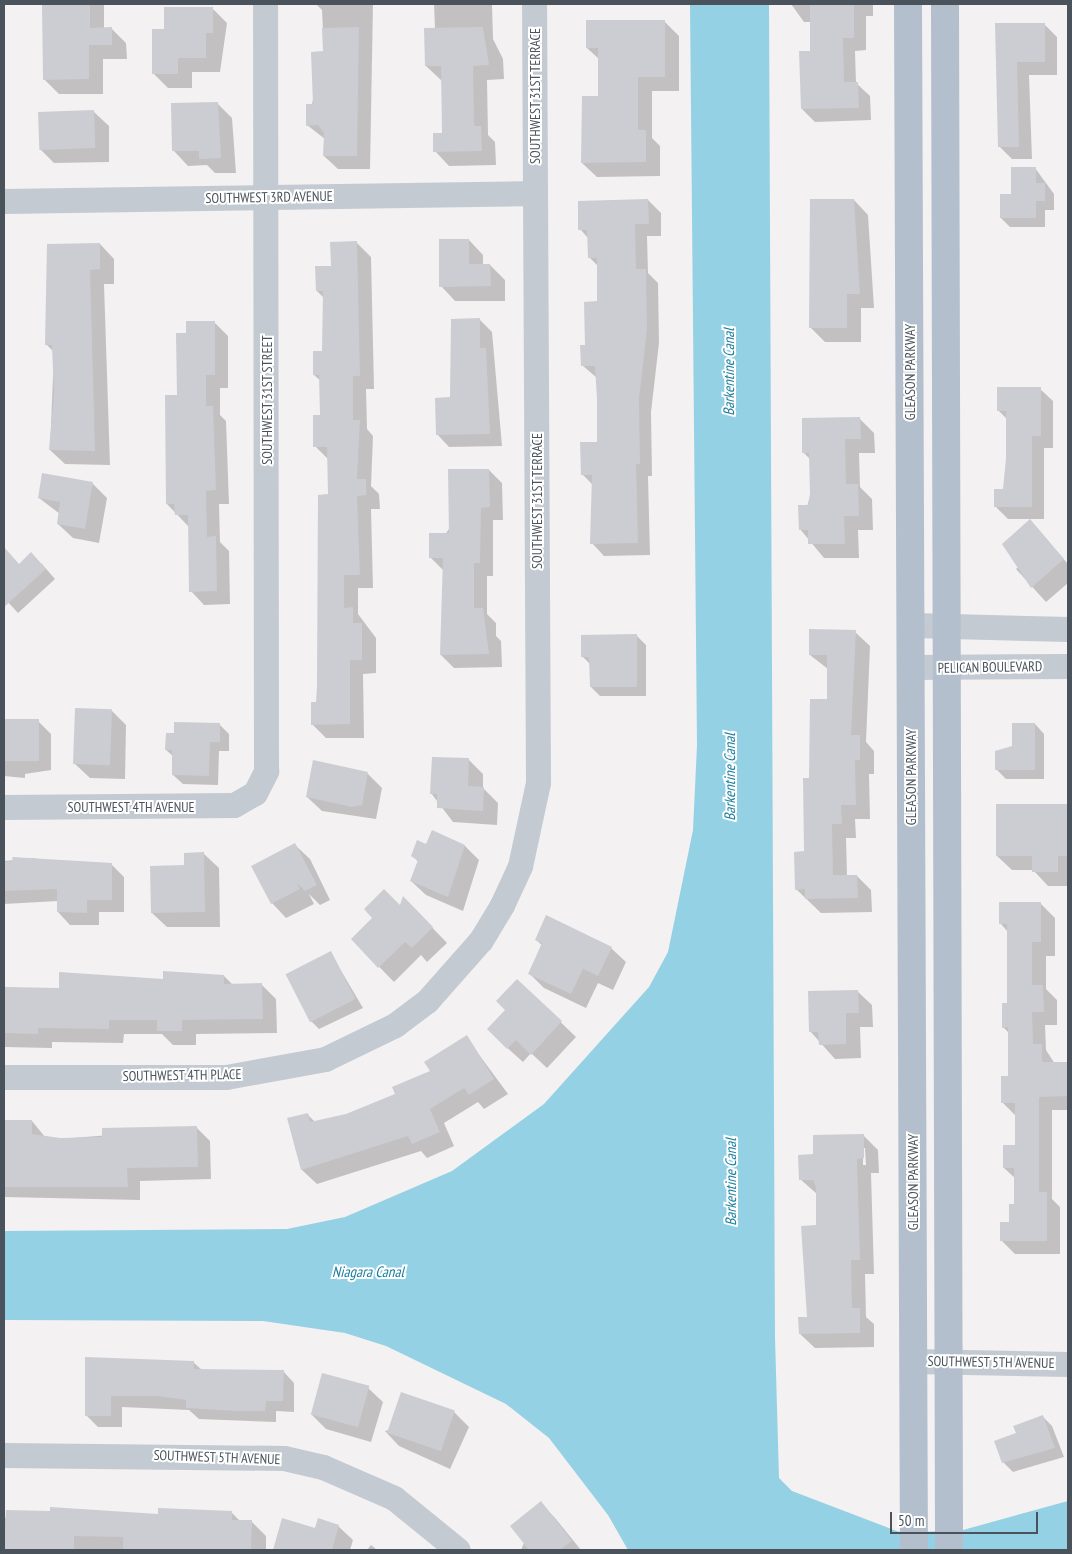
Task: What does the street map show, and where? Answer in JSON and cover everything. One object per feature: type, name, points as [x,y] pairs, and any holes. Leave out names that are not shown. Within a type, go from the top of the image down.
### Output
[{"type":"main road","name":"GLEASON PARKWAY","points":[[908,4],[912,625],[914,1550]]},
{"type":"main road","points":[[945,4],[949,1550]]},
{"type":"street","name":"SOUTHWEST 31ST STREET","points":[[254,793],[266,771],[269,740],[265,4]]},
{"type":"street","name":"SOUTHWEST 31ST TERRACE","points":[[453,976],[481,940],[520,866],[538,783],[534,4]]},
{"type":"street","name":"SOUTHWEST 3RD AVENUE","points":[[4,201],[535,193]]},
{"type":"street","points":[[912,625],[1068,629]]},
{"type":"street","name":"PELICAN BOULEVARD","points":[[911,667],[1068,666]]},
{"type":"street","name":"SOUTHWEST 4TH AVENUE","points":[[4,807],[234,805],[254,793]]},
{"type":"street","name":"SOUTHWEST 4TH PLACE","points":[[4,1076],[226,1077],[292,1067],[359,1046],[387,1030],[453,976]]},
{"type":"street","name":"SOUTHWEST 5TH AVENUE","points":[[914,1361],[1068,1364]]},
{"type":"street","name":"SOUTHWEST 5TH AVENUE","points":[[4,1455],[284,1458],[359,1481],[394,1498],[450,1542]]},
{"type":"water","points":[[690,4],[769,4],[775,1337],[779,1478],[792,1491],[902,1533],[963,1530],[1068,1501],[1068,1550],[628,1550],[608,1515],[549,1438],[506,1404],[386,1346],[345,1333],[263,1321],[4,1320],[4,1231],[287,1229],[345,1217],[452,1171],[544,1104],[649,987],[668,952],[693,830],[697,745]]},
{"type":"building","points":[[42,4],[90,4],[90,28],[112,27],[112,45],[89,45],[89,79],[43,80]]},
{"type":"building","points":[[810,4],[854,4],[854,38],[843,38],[844,82],[858,82],[859,108],[801,109],[799,51],[810,51]]},
{"type":"building","points":[[164,7],[213,7],[213,33],[206,33],[206,58],[178,58],[178,74],[152,74],[152,29],[164,29]]},
{"type":"building","points":[[586,20],[665,20],[665,77],[638,77],[638,130],[646,130],[646,162],[581,163],[582,96],[598,96],[598,48],[586,48]]},
{"type":"building","points":[[995,23],[1045,23],[1045,62],[1017,62],[1019,147],[998,147]]},
{"type":"building","points":[[359,27],[357,156],[323,156],[324,133],[318,125],[306,126],[306,104],[313,104],[311,52],[323,51],[322,28]]},
{"type":"building","points":[[483,27],[489,65],[473,66],[474,126],[481,126],[482,151],[433,152],[433,133],[442,133],[441,66],[425,66],[424,28]]},
{"type":"building","points":[[218,102],[221,158],[199,159],[199,151],[172,151],[171,103]]},
{"type":"building","points":[[94,110],[95,148],[39,150],[38,112]]},
{"type":"building","points":[[1011,167],[1036,167],[1036,183],[1045,183],[1045,201],[1036,201],[1036,218],[1000,218],[1000,194],[1011,194]]},
{"type":"building","points":[[648,199],[649,224],[635,224],[636,269],[646,269],[647,329],[639,399],[640,464],[636,464],[638,543],[590,544],[592,475],[581,475],[580,442],[597,442],[597,399],[595,366],[581,366],[580,345],[585,345],[584,302],[597,301],[597,258],[588,258],[587,230],[578,230],[578,201]]},
{"type":"building","points":[[810,199],[854,199],[860,294],[847,294],[847,328],[809,328]]},
{"type":"building","points":[[439,239],[469,239],[469,264],[490,264],[491,286],[439,287]]},
{"type":"building","points":[[357,241],[360,376],[353,376],[353,420],[360,420],[357,479],[366,479],[366,495],[357,496],[360,575],[344,575],[344,608],[353,607],[353,623],[362,623],[362,660],[350,660],[350,724],[311,725],[311,702],[316,702],[317,687],[318,495],[328,494],[327,447],[313,447],[313,415],[320,415],[319,375],[313,375],[313,351],[322,351],[323,291],[316,291],[315,266],[331,266],[330,242]]},
{"type":"building","points":[[100,243],[100,269],[90,270],[95,451],[49,450],[54,393],[52,345],[45,345],[47,244]]},
{"type":"building","points":[[480,318],[480,348],[486,348],[490,434],[436,435],[435,398],[450,397],[451,319]]},
{"type":"building","points":[[186,321],[215,321],[215,375],[206,375],[206,406],[213,406],[216,490],[206,491],[207,537],[216,536],[217,591],[189,592],[188,515],[175,515],[174,504],[166,504],[165,395],[177,395],[176,333],[186,333]]},
{"type":"building","points":[[997,387],[1041,387],[1041,436],[1032,436],[1032,507],[994,507],[994,489],[1003,489],[1006,458],[1006,411],[997,411]]},
{"type":"building","points":[[860,417],[861,439],[845,439],[846,484],[858,484],[859,516],[844,516],[845,544],[808,544],[808,530],[799,530],[798,505],[808,505],[810,494],[809,453],[802,453],[802,418]]},
{"type":"building","points":[[448,469],[489,469],[490,507],[481,508],[480,563],[474,563],[474,608],[483,608],[489,654],[440,655],[443,558],[429,558],[429,533],[449,533]]},
{"type":"building","points":[[42,473],[93,482],[85,529],[57,524],[60,502],[38,498]]},
{"type":"building","points":[[1030,519],[1064,559],[1031,588],[1002,544]]},
{"type":"building","points":[[4,547],[19,564],[31,552],[46,569],[4,607]]},
{"type":"building","points":[[809,629],[856,630],[851,735],[860,735],[860,760],[855,760],[856,805],[841,805],[842,824],[832,824],[833,875],[857,875],[858,898],[805,899],[805,889],[795,890],[794,852],[804,851],[803,778],[809,778],[810,699],[827,699],[827,655],[809,655]]},
{"type":"building","points":[[637,634],[637,687],[590,687],[589,657],[581,657],[581,635]]},
{"type":"building","points":[[75,708],[112,709],[110,765],[73,764]]},
{"type":"building","points":[[4,719],[39,719],[39,761],[4,761]]},
{"type":"building","points":[[174,722],[220,723],[220,742],[210,742],[209,776],[172,775],[172,750],[165,750],[166,733],[174,733]]},
{"type":"building","points":[[1012,723],[1035,723],[1035,770],[995,770],[995,751],[1012,746]]},
{"type":"building","points":[[432,757],[469,758],[468,786],[484,787],[483,811],[437,808],[437,794],[430,794]]},
{"type":"building","points":[[313,760],[368,772],[362,805],[352,807],[306,797]]},
{"type":"building","points":[[996,804],[1068,804],[1068,856],[1058,856],[1058,872],[1032,872],[1032,856],[996,856]]},
{"type":"building","points":[[432,830],[465,845],[448,897],[410,881],[418,860],[411,856],[417,840],[426,844]]},
{"type":"building","points":[[295,843],[317,885],[305,891],[297,883],[300,889],[271,904],[251,866]]},
{"type":"building","points":[[204,852],[205,912],[151,913],[150,866],[184,865],[184,853]]},
{"type":"building","points":[[12,857],[112,863],[112,900],[87,900],[87,913],[57,912],[57,889],[4,891],[4,862],[13,861]]},
{"type":"building","points":[[384,889],[400,905],[403,896],[433,927],[412,948],[405,942],[378,968],[351,939],[372,918],[364,909]]},
{"type":"building","points":[[999,902],[1041,902],[1041,942],[1032,942],[1032,985],[1043,985],[1044,1012],[1032,1012],[1033,1044],[1042,1044],[1042,1062],[1068,1062],[1068,1096],[1039,1097],[1039,1192],[1047,1192],[1047,1241],[1000,1241],[1000,1222],[1009,1222],[1009,1204],[1014,1204],[1014,1168],[1003,1168],[1003,1145],[1015,1145],[1015,1103],[1001,1103],[1001,1076],[1008,1076],[1008,1027],[1002,1028],[1002,1003],[1007,1003],[1007,924],[999,924]]},
{"type":"building","points":[[546,915],[612,947],[598,976],[583,969],[571,994],[528,974],[542,943],[535,940]]},
{"type":"building","points":[[331,951],[356,999],[310,1022],[286,974]]},
{"type":"building","points":[[163,971],[224,975],[224,984],[262,983],[263,1019],[182,1020],[182,1031],[157,1031],[157,1020],[109,1020],[109,1029],[38,1028],[38,1034],[4,1033],[4,987],[59,988],[59,972],[163,979]]},
{"type":"building","points":[[517,979],[562,1021],[531,1055],[516,1040],[507,1049],[487,1029],[505,1010],[496,1001]]},
{"type":"building","points":[[858,990],[859,1013],[846,1013],[846,1044],[819,1045],[818,1032],[809,1032],[808,991]]},
{"type":"building","points":[[467,1035],[494,1079],[469,1095],[464,1088],[430,1109],[440,1132],[412,1144],[408,1136],[301,1170],[287,1118],[308,1113],[310,1122],[346,1114],[395,1094],[392,1087],[430,1071],[424,1062]]},
{"type":"building","points":[[4,1120],[32,1120],[32,1134],[60,1138],[102,1137],[102,1128],[197,1126],[198,1167],[127,1168],[128,1187],[4,1187]]},
{"type":"building","points":[[864,1134],[864,1158],[857,1159],[860,1260],[851,1260],[852,1308],[860,1308],[860,1333],[799,1334],[798,1317],[807,1317],[801,1226],[816,1225],[816,1188],[813,1180],[799,1180],[798,1155],[813,1154],[813,1135]]},
{"type":"building","points":[[85,1357],[194,1361],[194,1369],[284,1370],[283,1401],[266,1401],[265,1411],[236,1411],[186,1408],[186,1400],[158,1396],[111,1396],[111,1416],[85,1416]]},
{"type":"building","points":[[322,1373],[369,1386],[358,1427],[311,1415]]},
{"type":"building","points":[[401,1392],[455,1411],[441,1451],[387,1433]]},
{"type":"building","points":[[1043,1415],[1055,1448],[1002,1463],[994,1441],[1016,1433],[1013,1426]]},
{"type":"building","points":[[541,1501],[572,1541],[560,1550],[529,1550],[510,1526]]},
{"type":"building","points":[[50,1507],[158,1514],[158,1508],[232,1511],[232,1520],[252,1520],[251,1550],[123,1550],[123,1537],[74,1536],[74,1550],[4,1550],[6,1510],[50,1511]]},
{"type":"building","points":[[282,1518],[315,1528],[318,1518],[339,1525],[332,1550],[273,1550]]},
{"type":"water label","name":"Barkentine Canal","points":[[729,372]]},
{"type":"water label","name":"Barkentine Canal","points":[[730,777]]},
{"type":"water label","name":"Barkentine Canal","points":[[731,1182]]},
{"type":"water label","name":"Niagara Canal","points":[[368,1272]]}]
